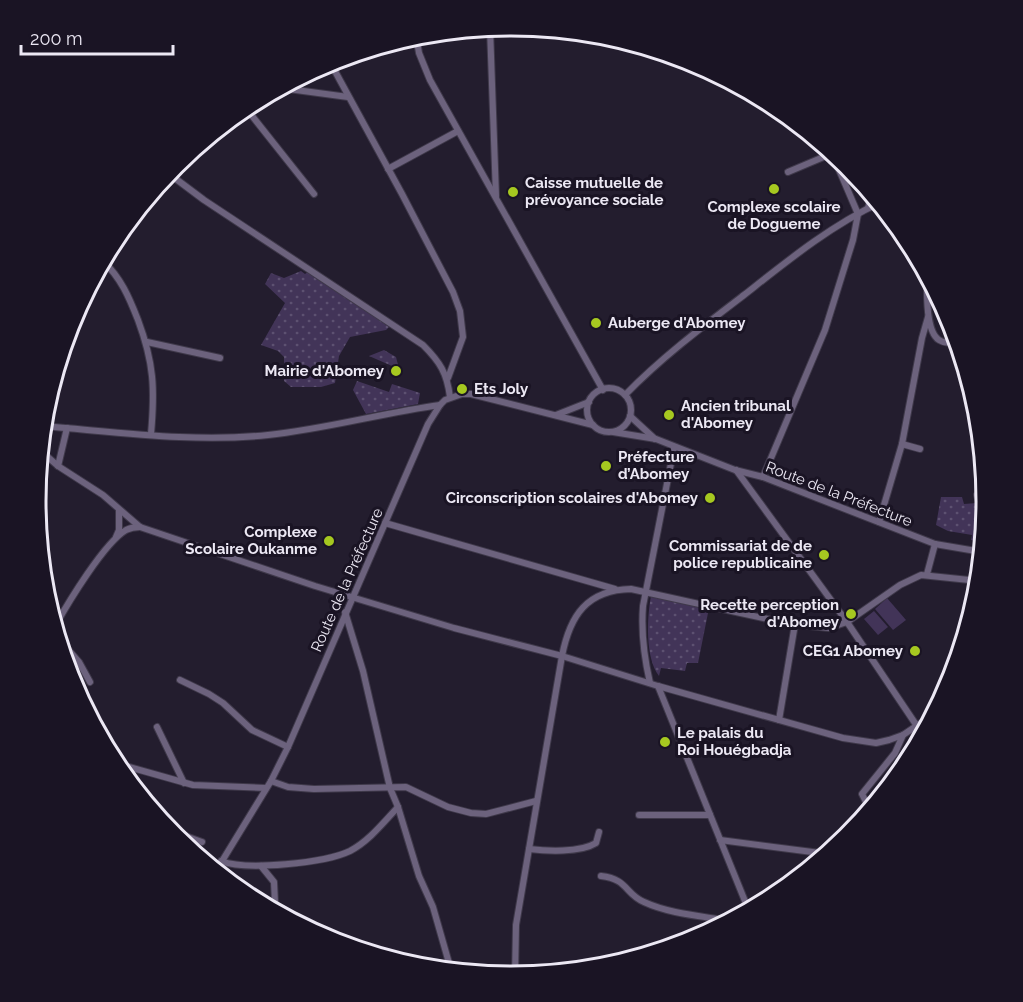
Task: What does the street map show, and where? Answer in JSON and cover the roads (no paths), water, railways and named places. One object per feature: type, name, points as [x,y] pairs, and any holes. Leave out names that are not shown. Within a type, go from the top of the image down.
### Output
[{"type":"street","points":[[490,37],[496,200]]},
{"type":"street","points":[[418,46],[423,66],[603,390]]},
{"type":"street","points":[[335,71],[453,292],[460,311],[463,337],[447,379]]},
{"type":"street","points":[[295,90],[348,97]]},
{"type":"street","points":[[251,115],[314,194]]},
{"type":"street","points":[[388,169],[458,131]]},
{"type":"street","points":[[788,172],[823,156]]},
{"type":"street","points":[[763,477],[825,330],[853,240],[858,214],[841,173]]},
{"type":"street","points":[[176,179],[204,200],[423,345],[442,367],[450,397],[471,394],[593,425],[602,431],[613,432],[626,425],[630,416],[630,405],[625,396],[612,389],[594,394],[589,402],[588,417],[593,425]]},
{"type":"street","points":[[625,396],[651,369],[780,267],[871,207]]},
{"type":"street","points":[[109,268],[124,287],[147,342],[154,381],[151,434]]},
{"type":"street","points":[[879,522],[902,444],[928,317],[927,292]]},
{"type":"street","points":[[928,317],[936,338],[942,342],[948,342]]},
{"type":"street","points":[[147,342],[220,358]]},
{"type":"street","name":"Route de la Préfecture","points":[[221,861],[267,788],[288,747],[428,424],[440,405],[450,397]]},
{"type":"street","points":[[555,416],[589,402]]},
{"type":"street","points":[[52,427],[227,438],[268,435],[440,405]]},
{"type":"street","name":"Route de la Préfecture","points":[[630,416],[656,439],[674,448],[735,470],[763,477],[935,544],[974,551]]},
{"type":"street","points":[[58,466],[67,428]]},
{"type":"street","name":"Route de la Préfecture","points":[[613,432],[656,439]]},
{"type":"street","points":[[902,444],[920,449]]},
{"type":"street","points":[[650,683],[641,625],[645,591],[674,448]]},
{"type":"street","points":[[48,457],[103,495],[140,527],[221,556],[352,597],[843,738],[876,743],[903,735],[920,723]]},
{"type":"street","points":[[735,470],[847,622],[916,726]]},
{"type":"street","points":[[114,540],[119,530],[119,510]]},
{"type":"street","points":[[385,523],[617,589],[645,591],[795,624],[830,628],[847,622],[900,585],[921,575],[970,580]]},
{"type":"street","points":[[61,616],[76,590],[114,540],[125,530],[140,527]]},
{"type":"street","points":[[927,574],[935,544]]},
{"type":"street","points":[[515,966],[516,925],[565,640],[585,604],[602,594],[617,589]]},
{"type":"street","points":[[345,612],[363,671],[390,788],[419,876],[433,907],[449,962]]},
{"type":"street","points":[[779,720],[795,624]]},
{"type":"street","points":[[73,655],[90,682]]},
{"type":"street","points":[[180,680],[223,703],[252,730],[288,747]]},
{"type":"street","points":[[658,686],[746,903]]},
{"type":"street","points":[[157,727],[184,783]]},
{"type":"street","points":[[866,802],[862,794],[895,753],[903,735]]},
{"type":"street","points":[[131,768],[193,785],[238,785],[267,788]]},
{"type":"street","points":[[271,781],[288,787],[339,789],[406,787],[448,807],[471,813],[486,814],[536,801]]},
{"type":"street","points":[[221,861],[232,865],[261,866],[333,857],[350,851],[364,842],[398,807]]},
{"type":"street","points":[[639,815],[710,815]]},
{"type":"street","points":[[529,849],[559,850],[591,846],[596,843],[599,832]]},
{"type":"street","points":[[192,838],[202,842]]},
{"type":"street","points":[[720,840],[816,852]]},
{"type":"street","points":[[261,866],[274,882],[275,901]]},
{"type":"street","points":[[601,876],[616,879],[644,902],[661,908],[716,918]]},
{"type":"place","name":"Complexe scolaire de Dogueme","points":[[774,189]]},
{"type":"place","name":"Caisse mutuelle de prévoyance sociale","points":[[513,192]]},
{"type":"place","name":"Auberge d'Abomey","points":[[596,323]]},
{"type":"place","name":"Mairie d'Abomey","points":[[396,371]]},
{"type":"place","name":"Ets Joly","points":[[462,389]]},
{"type":"place","name":"Ancien tribunal d'Abomey","points":[[669,415]]},
{"type":"place","name":"Préfecture d’Abomey","points":[[606,466]]},
{"type":"place","name":"Circonscription scolaires d'Abomey","points":[[710,498]]},
{"type":"place","name":"Complexe Scolaire Oukanme","points":[[329,541]]},
{"type":"place","name":"Commissariat de de police republicaine","points":[[824,555]]},
{"type":"place","name":"Recette perception d'Abomey","points":[[851,614]]},
{"type":"place","name":"CEG1 Abomey","points":[[915,651]]},
{"type":"place","name":"Le palais du Roi Houégbadja","points":[[665,742]]}]
